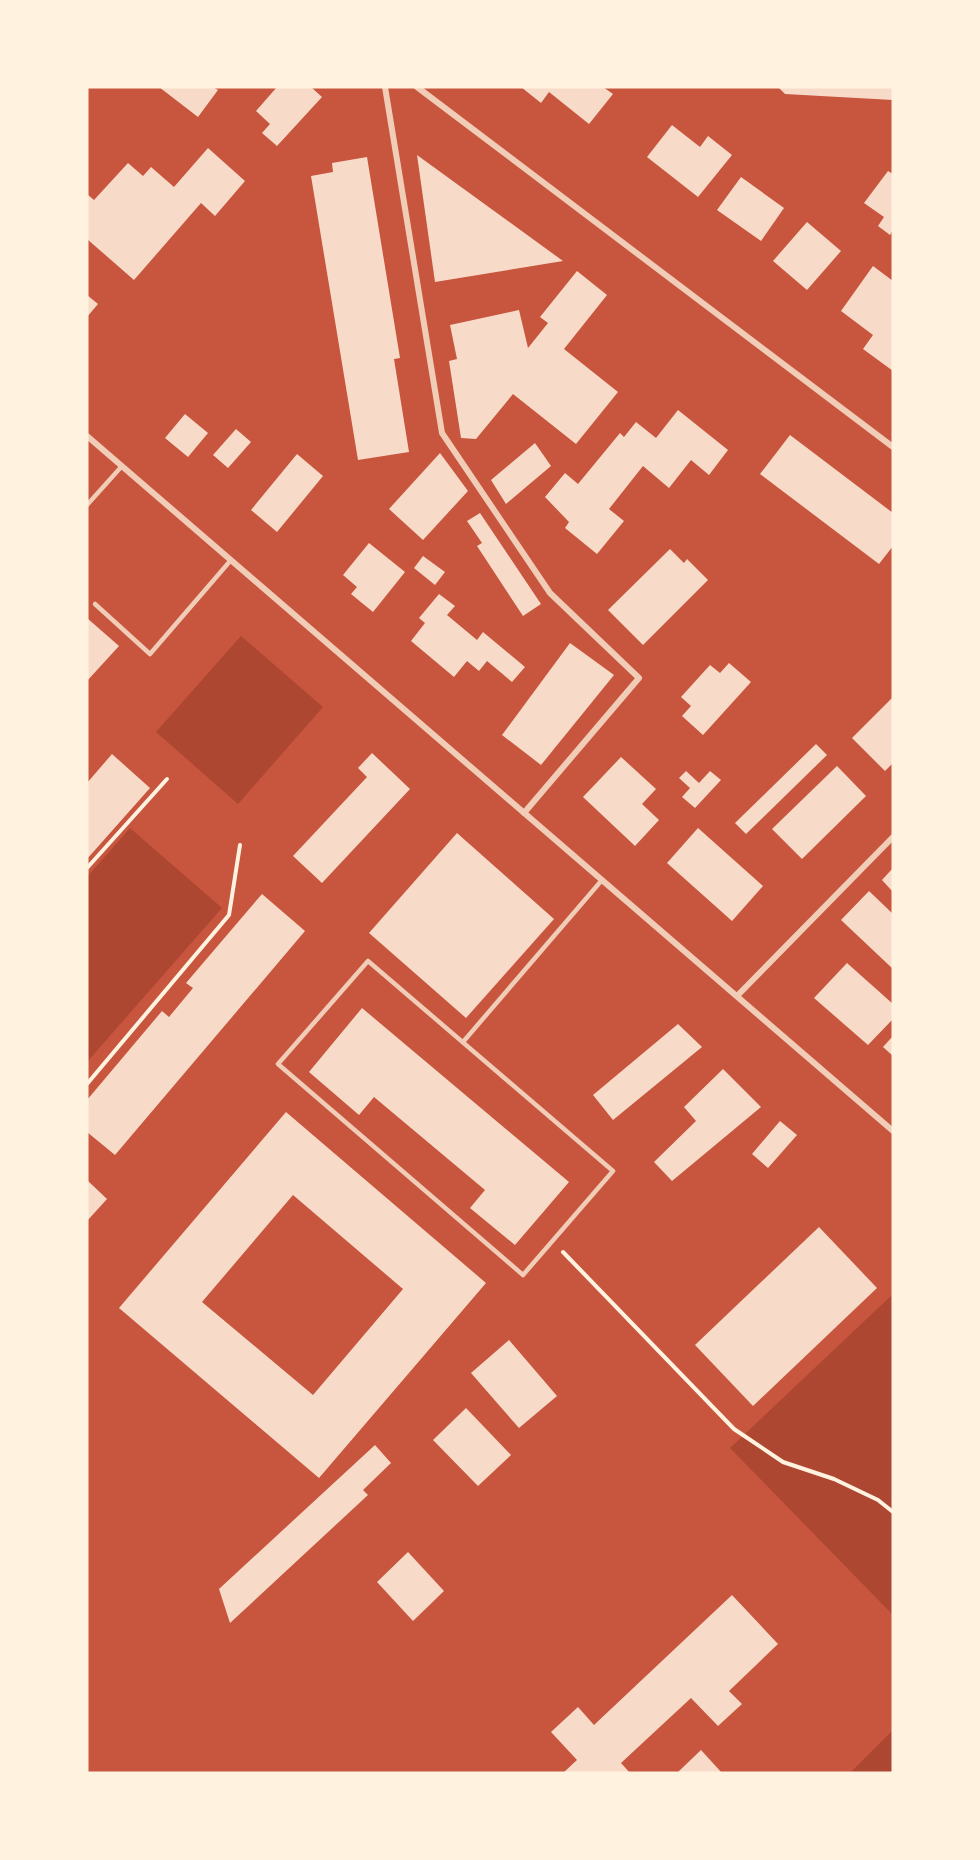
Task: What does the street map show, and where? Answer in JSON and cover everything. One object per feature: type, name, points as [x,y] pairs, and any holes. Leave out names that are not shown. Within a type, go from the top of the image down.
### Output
[{"type":"street","points":[[385,87],[442,433],[550,593],[639,678],[524,813]]},
{"type":"street","points":[[417,87],[893,447]]},
{"type":"street","points":[[87,436],[893,1131]]},
{"type":"street","points":[[737,996],[893,837]]},
{"type":"lane","points":[[87,505],[122,466]]},
{"type":"lane","points":[[94,604],[150,654],[231,560]]},
{"type":"lane","points":[[463,1042],[602,880]]},
{"type":"lane","points":[[368,961],[463,1042],[613,1171],[523,1275],[278,1064],[368,961]]},
{"type":"path","points":[[87,868],[167,779]]},
{"type":"path","points":[[87,1084],[229,915],[240,845]]},
{"type":"path","points":[[553,1241],[734,1429],[783,1462],[834,1479],[878,1500],[893,1512]]},
{"type":"shaded area","points":[[241,636],[323,707],[238,804],[156,732]]},
{"type":"shaded area","points":[[130,828],[222,908],[87,1062],[87,877]]},
{"type":"shaded area","points":[[893,1294],[893,1615],[730,1448]]},
{"type":"shaded area","points":[[893,1730],[893,1773],[850,1773]]},
{"type":"building","points":[[159,87],[213,87],[218,90],[198,117]]},
{"type":"building","points":[[277,87],[311,87],[322,97],[277,146],[262,133],[270,124],[256,111]]},
{"type":"building","points":[[521,87],[603,87],[613,94],[589,124],[549,92],[541,103]]},
{"type":"building","points":[[778,87],[893,87],[893,100],[785,94]]},
{"type":"building","points":[[672,125],[700,147],[708,136],[732,155],[698,197],[647,157]]},
{"type":"building","points":[[208,148],[245,181],[215,216],[201,203],[134,280],[87,239],[87,194],[94,200],[128,163],[143,176],[151,167],[174,187]]},
{"type":"building","points":[[417,155],[563,261],[435,282]]},
{"type":"building","points":[[367,157],[400,358],[394,359],[409,452],[358,460],[311,176],[333,172],[332,163]]},
{"type":"building","points":[[888,171],[893,174],[893,230],[890,235],[878,226],[884,217],[864,203]]},
{"type":"building","points":[[741,177],[784,208],[761,241],[717,210]]},
{"type":"building","points":[[807,222],[841,251],[807,290],[773,261]]},
{"type":"building","points":[[873,266],[893,281],[893,371],[863,349],[873,335],[841,311]]},
{"type":"building","points":[[577,271],[607,295],[564,349],[618,392],[576,444],[513,394],[476,439],[461,438],[449,361],[457,359],[450,325],[519,310],[528,348],[548,323],[540,317]]},
{"type":"building","points":[[87,295],[98,304],[87,317]]},
{"type":"building","points":[[678,410],[728,450],[709,475],[691,460],[669,488],[643,466],[609,509],[624,521],[597,554],[565,528],[569,522],[545,497],[565,473],[578,484],[620,433],[624,437],[636,422],[656,438]]},
{"type":"building","points":[[185,414],[208,433],[188,457],[165,438]]},
{"type":"building","points":[[236,429],[251,442],[228,468],[213,455]]},
{"type":"building","points":[[790,435],[893,513],[893,546],[879,564],[760,474]]},
{"type":"building","points":[[535,443],[551,466],[506,504],[491,480]]},
{"type":"building","points":[[440,453],[468,491],[423,540],[389,509]]},
{"type":"building","points":[[297,454],[323,476],[277,532],[251,510]]},
{"type":"building","points":[[480,513],[541,604],[523,616],[477,546],[482,543],[467,521]]},
{"type":"building","points":[[369,543],[405,572],[373,612],[351,594],[357,587],[343,575]]},
{"type":"building","points":[[670,549],[684,563],[687,559],[708,580],[643,645],[608,610]]},
{"type":"building","points":[[423,556],[445,572],[435,585],[414,568]]},
{"type":"building","points":[[439,594],[455,606],[447,615],[477,640],[483,632],[525,667],[512,682],[487,661],[479,671],[467,661],[454,677],[411,641],[425,623],[419,618]]},
{"type":"building","points":[[87,618],[119,646],[87,681]]},
{"type":"building","points":[[570,643],[614,675],[541,765],[502,735]]},
{"type":"building","points":[[729,663],[751,682],[703,735],[682,716],[691,706],[681,697],[710,665],[720,673]]},
{"type":"building","points":[[893,697],[893,763],[885,771],[852,738]]},
{"type":"building","points":[[816,744],[827,755],[746,834],[735,823]]},
{"type":"building","points":[[372,753],[410,789],[322,883],[293,856],[367,777],[358,768]]},
{"type":"building","points":[[112,754],[150,788],[87,859],[87,783]]},
{"type":"building","points":[[621,757],[656,789],[642,804],[659,820],[635,846],[583,797]]},
{"type":"building","points":[[837,766],[866,796],[802,859],[772,829]]},
{"type":"building","points":[[686,771],[699,783],[710,771],[721,780],[695,808],[682,797],[690,788],[679,778]]},
{"type":"building","points":[[698,828],[763,886],[732,921],[667,863]]},
{"type":"building","points":[[457,833],[554,919],[466,1018],[369,933]]},
{"type":"building","points":[[893,868],[893,892],[882,880]]},
{"type":"building","points":[[869,891],[893,914],[893,969],[841,920]]},
{"type":"building","points":[[262,894],[305,931],[115,1155],[87,1132],[87,1100],[162,1011],[169,1017],[193,988],[186,983]]},
{"type":"building","points":[[847,963],[893,1004],[893,1019],[868,1045],[814,998]]},
{"type":"building","points":[[362,1008],[569,1182],[515,1245],[470,1208],[485,1190],[374,1097],[359,1115],[309,1072]]},
{"type":"building","points":[[678,1024],[702,1047],[613,1120],[593,1095]]},
{"type":"building","points":[[893,1036],[893,1056],[883,1047]]},
{"type":"building","points":[[723,1069],[761,1107],[672,1181],[654,1162],[696,1121],[684,1107]]},
{"type":"building","points":[[286,1112],[486,1283],[319,1478],[119,1308]],"holes":[[[293,1195],[403,1289],[313,1395],[202,1302]]]},
{"type":"building","points":[[780,1121],[797,1135],[768,1168],[752,1154]]},
{"type":"building","points":[[87,1180],[107,1199],[87,1221]]},
{"type":"building","points":[[819,1227],[877,1288],[753,1406],[695,1345]]},
{"type":"building","points":[[509,1340],[557,1396],[519,1428],[471,1373]]},
{"type":"building","points":[[466,1408],[511,1455],[478,1486],[433,1440]]},
{"type":"building","points":[[375,1445],[391,1463],[363,1490],[368,1495],[230,1623],[219,1589]]},
{"type":"building","points":[[408,1552],[444,1591],[413,1621],[377,1582]]},
{"type":"building","points":[[732,1595],[778,1644],[729,1691],[742,1704],[718,1726],[691,1698],[621,1763],[630,1773],[563,1773],[577,1760],[551,1732],[578,1707],[594,1725]]},
{"type":"building","points":[[701,1750],[722,1773],[677,1773]]}]
